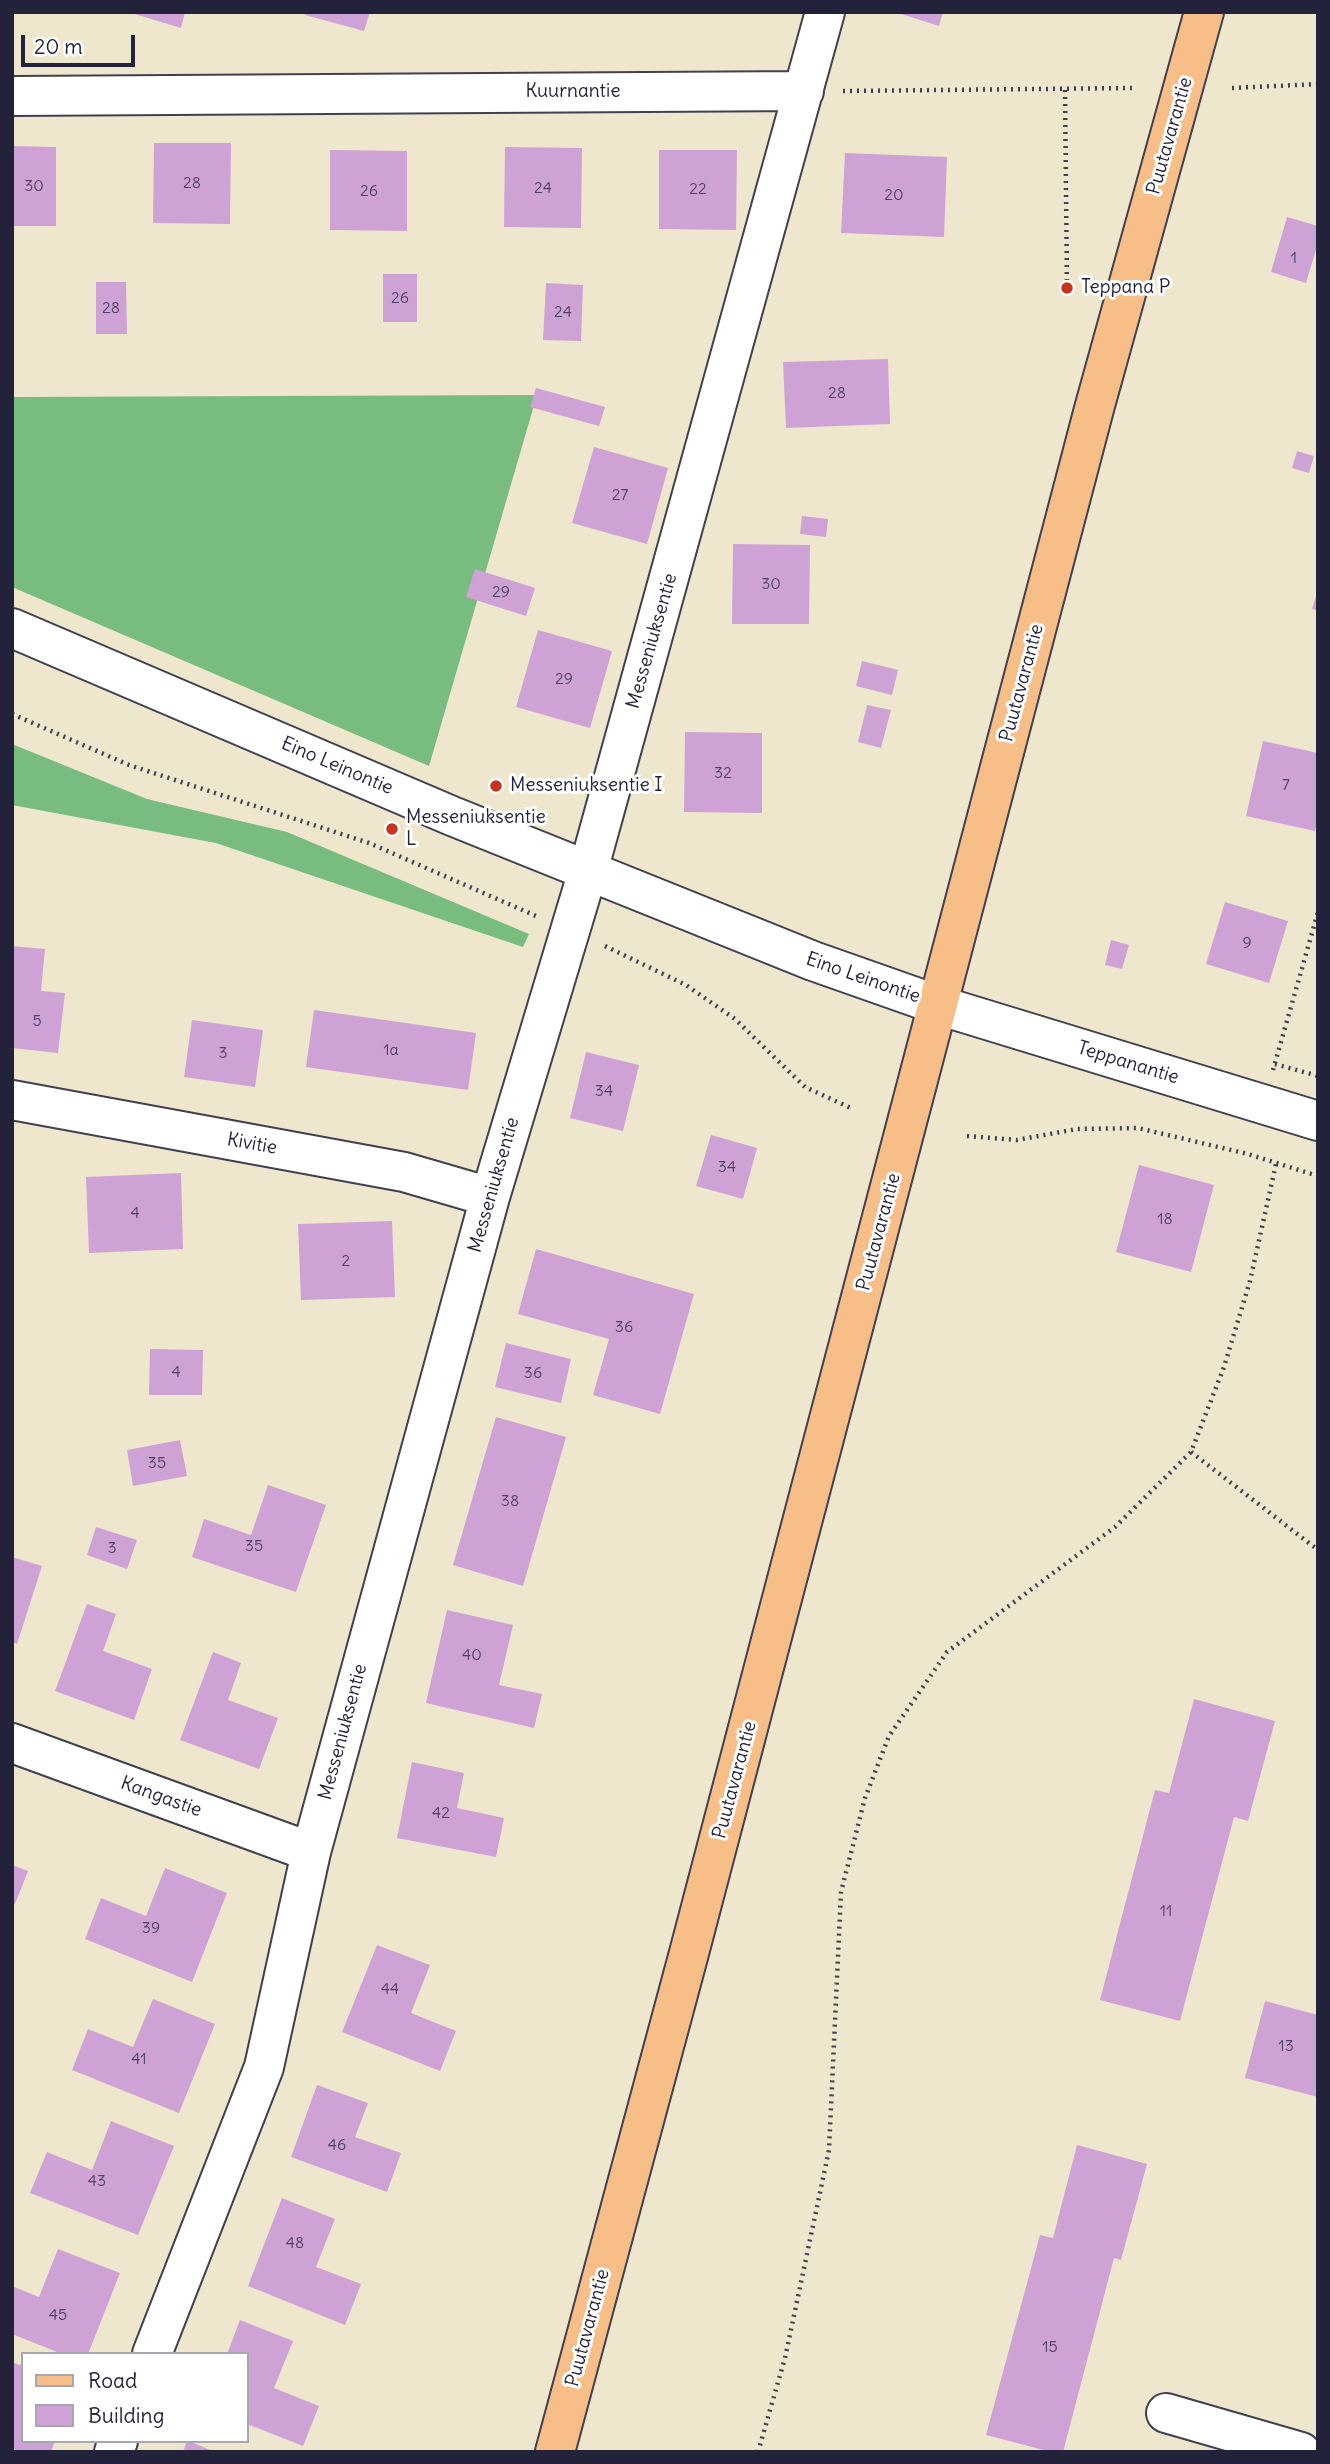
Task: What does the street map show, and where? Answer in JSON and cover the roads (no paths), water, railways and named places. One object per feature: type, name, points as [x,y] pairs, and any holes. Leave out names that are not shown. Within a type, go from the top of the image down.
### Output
[{"type":"main road","name":"Puutavarantie","points":[[555,2452],[690,1953],[1094,410],[1204,12]]},
{"type":"street","name":"Messeniuksentie","points":[[153,2352],[264,2067],[311,1852],[490,1197],[588,871],[825,12]]},
{"type":"street","name":"Kuurnantie","points":[[12,96],[804,91]]},
{"type":"street","name":"Eino Leinontie","points":[[12,628],[588,871],[813,961],[938,1005]]},
{"type":"street","name":"Teppanantie","points":[[938,1005],[1264,1105],[1315,1111]]},
{"type":"street","name":"Kivitie","points":[[12,1100],[404,1171],[490,1197]]},
{"type":"street","name":"Kangastie","points":[[12,1743],[311,1852]]},
{"type":"street","points":[[1167,2413],[1301,2452]]},
{"type":"place","name":"Teppana P","points":[[1067,288]]},
{"type":"place","name":"Messeniuksentie I","points":[[496,786]]},
{"type":"place","name":"Messeniuksentie L","points":[[392,829]]}]
